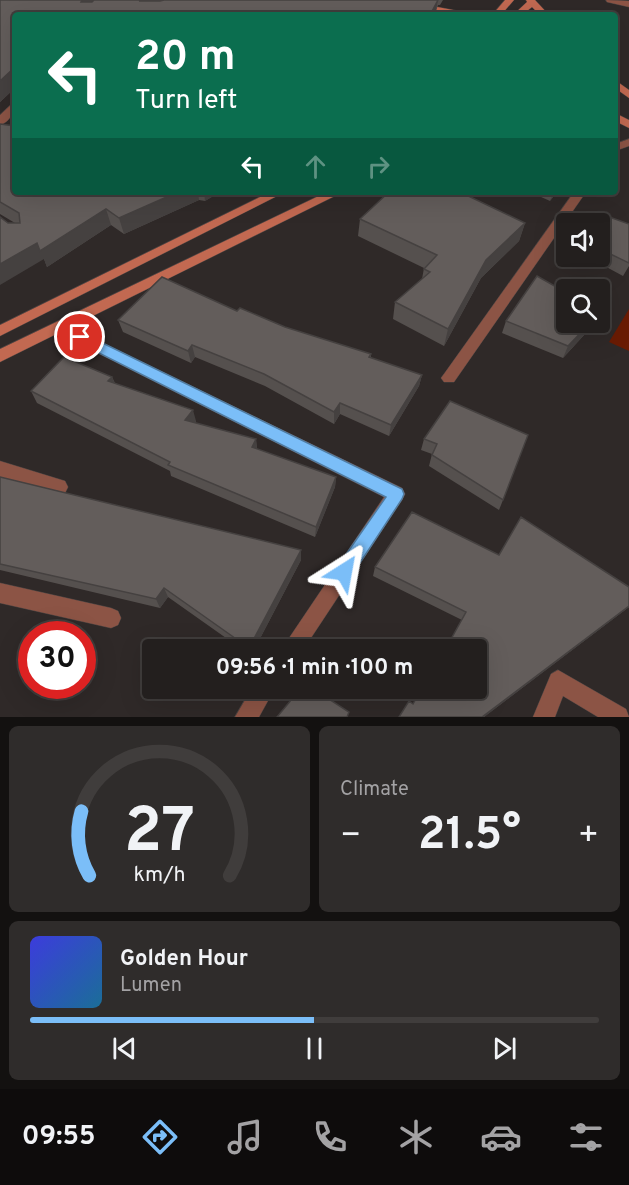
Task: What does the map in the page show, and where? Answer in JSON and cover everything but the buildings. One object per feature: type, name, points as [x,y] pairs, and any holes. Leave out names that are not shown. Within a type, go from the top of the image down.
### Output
[{"type":"main road","points":[[385,0],[458,12]]},
{"type":"main road","points":[[498,12],[509,0]]},
{"type":"main road","points":[[531,1],[542,12]]},
{"type":"main road","points":[[0,331],[273,195]]},
{"type":"main road","points":[[0,356],[327,195]]},
{"type":"street","points":[[610,0],[629,4]]},
{"type":"street","points":[[2,126],[12,109]]},
{"type":"street","points":[[449,378],[578,195]]},
{"type":"street","points":[[59,327],[396,494],[298,639]]},
{"type":"street","points":[[0,469],[59,487]]},
{"type":"street","points":[[0,593],[111,618]]},
{"type":"street","points":[[544,717],[558,681],[618,717]]},
{"type":"street","points":[[246,717],[258,699]]},
{"type":"shaded area","points":[[629,309],[629,351],[609,342]]},
{"type":"route","points":[[80,337],[396,494],[344,572]]}]
